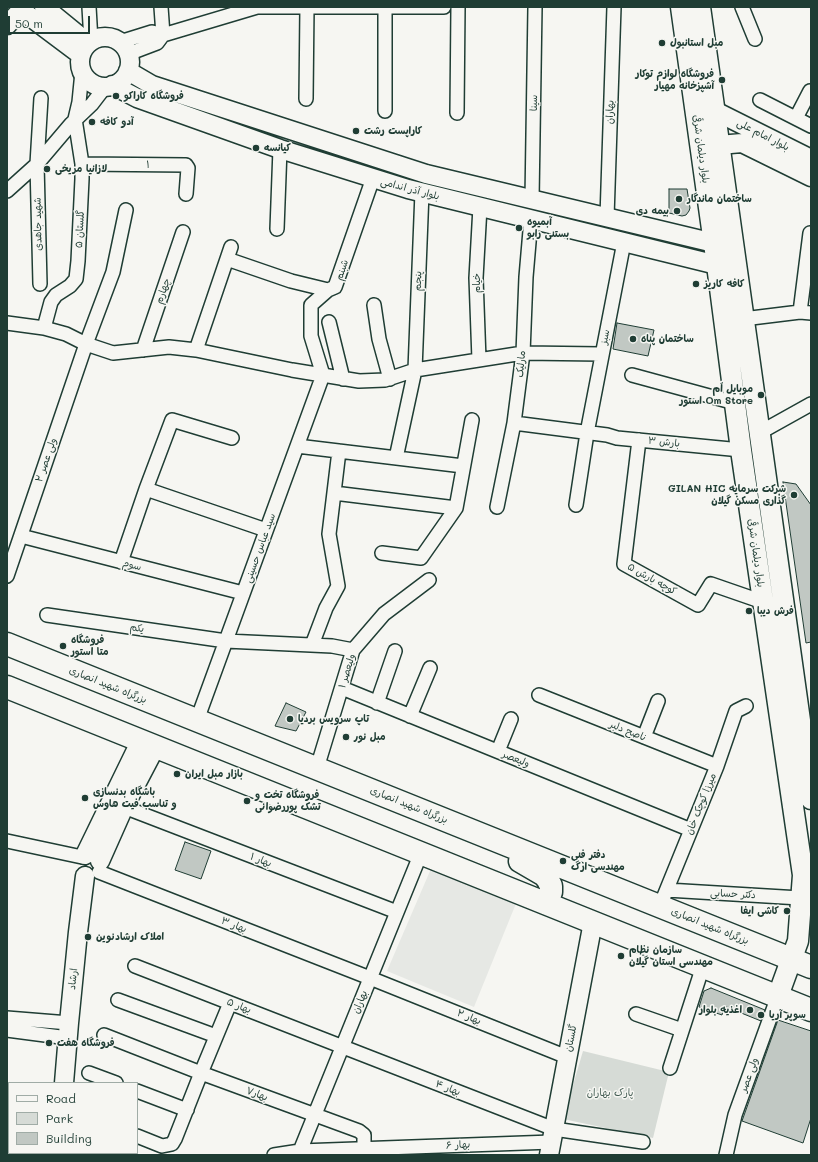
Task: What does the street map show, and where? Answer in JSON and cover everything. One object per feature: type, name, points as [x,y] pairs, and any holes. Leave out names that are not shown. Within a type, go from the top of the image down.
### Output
[{"type":"highway","name":"بزرگراه شهید انصاری","points":[[7,644],[464,828],[663,898],[791,974],[811,1010]]},
{"type":"highway","name":"بزرگراه شهید انصاری","points":[[7,687],[703,966],[791,974],[811,967]]},
{"type":"highway","points":[[464,828],[546,878],[550,883],[551,889],[546,903]]},
{"type":"main road","points":[[44,7],[85,53],[87,79],[94,84],[108,86],[124,78],[125,56],[112,38],[104,37],[95,39],[85,53]]},
{"type":"main road","name":"بلوار دیلمان شرقی","points":[[681,7],[714,242]]},
{"type":"main road","name":"بلوار دیلمان شرقی","points":[[700,7],[719,145],[735,404],[803,875],[800,898],[798,941],[791,974]]},
{"type":"main road","points":[[7,25],[22,8],[85,53]]},
{"type":"main road","name":"بلوار آذر اندامی","points":[[125,56],[152,85],[378,159],[426,174],[714,242]]},
{"type":"main road","name":"بلوار آذر اندامی","points":[[108,86],[137,98],[280,149],[373,178],[422,192],[727,266]]},
{"type":"main road","name":"بلوار امام علی","points":[[715,111],[745,135],[811,177]]},
{"type":"main road","name":"بلوار امام علی","points":[[719,145],[745,135],[811,159]]},
{"type":"main road","points":[[373,178],[378,159]]},
{"type":"main road","points":[[670,253],[676,248],[678,241],[674,233]]},
{"type":"main road","points":[[714,242],[725,247],[727,266]]},
{"type":"main road","name":"بلوار دیلمان شرقی","points":[[727,266],[744,319],[811,799]]},
{"type":"main road","points":[[741,450],[759,433]]},
{"type":"main road","name":"ارشاد","points":[[90,864],[124,807],[148,743]]},
{"type":"main road","name":"ارشاد","points":[[64,1082],[78,932],[90,864],[148,743]]},
{"type":"main road","points":[[791,974],[808,958],[806,945],[807,910],[803,875]]},
{"type":"main road","name":"گلستان","points":[[552,1142],[593,922]]},
{"type":"street","points":[[75,119],[80,95],[89,7]]},
{"type":"street","points":[[125,56],[157,43],[163,34],[161,7]]},
{"type":"street","points":[[163,34],[257,7],[444,7]]},
{"type":"street","points":[[306,100],[308,7]]},
{"type":"street","points":[[385,7],[385,111]]},
{"type":"street","points":[[457,112],[458,7]]},
{"type":"street","name":"سینا","points":[[532,199],[535,7]]},
{"type":"street","name":"بهاران","points":[[607,217],[614,7]]},
{"type":"street","points":[[742,7],[755,40]]},
{"type":"street","points":[[7,191],[37,164],[75,119],[92,104],[108,86]]},
{"type":"street","points":[[796,118],[810,91]]},
{"type":"street","name":"شهید جاهدی","points":[[40,284],[37,164],[41,98]]},
{"type":"street","points":[[760,100],[811,126]]},
{"type":"street","name":"گلستان ۵","points":[[44,328],[51,302],[56,295],[70,286],[76,279],[82,164],[75,119]]},
{"type":"street","points":[[277,229],[280,149]]},
{"type":"street","name":"۱","points":[[82,164],[186,165],[188,168],[186,194]]},
{"type":"street","name":"شبنم","points":[[322,375],[311,336],[311,305],[328,290],[335,288],[373,178]]},
{"type":"street","name":"پنجم","points":[[396,458],[415,370],[422,192]]},
{"type":"street","name":"خیام","points":[[479,360],[476,278],[480,206]]},
{"type":"street","name":"ولی عصر ۲","points":[[7,576],[86,344],[113,272],[126,210]]},
{"type":"street","name":"مارلیک","points":[[497,507],[514,423],[523,353],[526,277],[531,218]]},
{"type":"street","name":"چهارم","points":[[143,350],[183,232]]},
{"type":"street","points":[[744,319],[806,312],[810,233]]},
{"type":"street","name":"سبز","points":[[576,505],[601,354],[624,242]]},
{"type":"street","points":[[196,350],[229,253],[290,281],[328,290]]},
{"type":"street","points":[[374,305],[379,339],[390,379]]},
{"type":"street","points":[[329,322],[343,379]]},
{"type":"street","points":[[7,323],[44,328],[66,334],[86,344],[113,352],[169,347],[196,350],[359,381],[385,380],[415,370],[523,353],[601,354]]},
{"type":"street","name":"سید عباس حسینی","points":[[197,720],[322,375]]},
{"type":"street","points":[[632,375],[735,404]]},
{"type":"street","points":[[759,433],[811,404]]},
{"type":"street","points":[[121,562],[172,420],[232,438]]},
{"type":"street","points":[[382,553],[421,558],[456,508],[472,420]]},
{"type":"street","name":"بارش ۳","points":[[514,423],[607,435],[617,438],[741,450]]},
{"type":"street","name":"کوچه بارش ۵","points":[[639,440],[624,564],[698,605],[711,584],[763,602]]},
{"type":"street","points":[[297,446],[463,466]]},
{"type":"street","points":[[312,646],[326,608],[338,586],[330,534],[339,451]]},
{"type":"street","points":[[146,489],[266,530]]},
{"type":"street","points":[[334,492],[456,508]]},
{"type":"street","name":"سوم","points":[[21,536],[243,593]]},
{"type":"street","name":"ولیعصر ۱","points":[[317,768],[353,650],[384,614],[429,580]]},
{"type":"street","name":"یکم","points":[[47,615],[226,641],[332,646],[353,650]]},
{"type":"street","points":[[377,703],[395,651]]},
{"type":"street","points":[[410,716],[430,668]]},
{"type":"street","name":"ولیعصر","points":[[342,688],[691,830]]},
{"type":"street","name":"ناصح دلبر","points":[[539,695],[716,766]]},
{"type":"street","points":[[644,737],[658,701]]},
{"type":"street","name":"میرزا کوچک خان","points":[[663,898],[691,830],[736,712],[746,706]]},
{"type":"street","points":[[498,752],[511,719]]},
{"type":"street","name":"بهار ۱","points":[[124,807],[397,912]]},
{"type":"street","name":"بهار ۳","points":[[7,841],[61,854],[90,864],[370,978]]},
{"type":"street","name":"بهاران","points":[[299,1153],[421,853]]},
{"type":"street","name":"دکتر حسابی","points":[[663,898],[800,898]]},
{"type":"street","name":"بهار ۵","points":[[135,966],[342,1046]]},
{"type":"street","points":[[670,1068],[703,966]]},
{"type":"street","name":"ولی عصر","points":[[726,1155],[735,1114],[791,974]]},
{"type":"street","name":"بهار ۲","points":[[370,978],[567,1057]]},
{"type":"street","points":[[118,1000],[216,1036]]},
{"type":"street","points":[[138,1136],[162,1146],[168,1146],[176,1140],[201,1073],[230,1003]]},
{"type":"street","points":[[636,1014],[682,1030]]},
{"type":"street","points":[[7,1018],[68,1030]]},
{"type":"street","points":[[7,1030],[68,1030]]},
{"type":"street","name":"بهار۷","points":[[104,1035],[314,1115]]},
{"type":"street","name":"بهار ۴","points":[[342,1046],[552,1142]]},
{"type":"street","points":[[89,1073],[113,1082]]},
{"type":"street","points":[[138,1091],[187,1110]]},
{"type":"street","points":[[314,1115],[359,1131],[364,1135],[365,1152]]},
{"type":"street","points":[[552,1142],[643,1142]]},
{"type":"street","name":"بهار ۶","points":[[274,1155],[299,1153],[479,1149],[552,1142]]},
{"type":"street","points":[[7,1154],[11,1155]]},
{"type":"shaded area","points":[[433,864],[517,901],[474,1007],[387,971]]},
{"type":"green space","name":"پارک بهاران","points":[[583,1051],[669,1072],[653,1138],[563,1119]]},
{"type":"building","name":"ساختمان ماندگار","points":[[669,189],[687,189],[690,208],[686,215],[682,216],[669,213]]},
{"type":"building","name":"ساختمان پناه","points":[[617,323],[654,330],[648,356],[613,349]]},
{"type":"building","points":[[783,482],[796,484],[811,505],[811,642],[806,643]]},
{"type":"building","name":"تاپ سرویس بردیا","points":[[286,703],[306,712],[296,731],[275,726]]},
{"type":"building","points":[[185,842],[211,851],[201,879],[175,870]]},
{"type":"building","points":[[711,988],[765,1010],[761,1021],[724,1006],[722,1015],[699,1007],[704,991]]},
{"type":"building","points":[[778,1020],[811,1031],[811,1118],[803,1143],[742,1121]]},
{"type":"place","name":"مبل استانبول","points":[[662,43]]},
{"type":"place","name":"فروشگاه لوازم توکار آشپزخانه مهیار","points":[[722,80]]},
{"type":"place","name":"فروشگاه کاراکو","points":[[116,96]]},
{"type":"place","name":"آدو کافه","points":[[92,122]]},
{"type":"place","name":"کاراپست رشت","points":[[356,131]]},
{"type":"place","name":"کیانسه","points":[[256,148]]},
{"type":"place","name":"لازانیا مریخی","points":[[47,169]]},
{"type":"place","name":"ساختمان ماندگار","points":[[679,199]]},
{"type":"place","name":"بیمه دی","points":[[677,211]]},
{"type":"place","name":"آبمیوه بستنی رابو","points":[[519,228]]},
{"type":"place","name":"کافه کاریز","points":[[696,284]]},
{"type":"place","name":"ساختمان پناه","points":[[633,339]]},
{"type":"place","name":"موبایل اُم استور Om Store","points":[[761,395]]},
{"type":"place","name":"GILAN HIC شرکت سرمایه گذاری مسکن گیلان","points":[[794,495]]},
{"type":"place","name":"فرش دیبا","points":[[749,611]]},
{"type":"place","name":"فروشگاه متا استور","points":[[63,646]]},
{"type":"place","name":"تاپ سرویس بردیا","points":[[290,719]]},
{"type":"place","name":"مبل نور","points":[[346,737]]},
{"type":"place","name":"بازار مبل ایران","points":[[177,774]]},
{"type":"place","name":"باشگاه بدنسازی و تناسب فیت هاوس","points":[[85,798]]},
{"type":"place","name":"فروشگاه تخت و تشک پوررضوانی","points":[[247,801]]},
{"type":"place","name":"دفتر فنی مهندسی ارگ","points":[[563,861]]},
{"type":"place","name":"کاشی ایفا","points":[[787,911]]},
{"type":"place","name":"املاک ارشادنوین","points":[[88,937]]},
{"type":"place","name":"سازمان نظام مهندسی استان گیلان","points":[[621,956]]},
{"type":"place","name":"اغذیه بلوار","points":[[750,1010]]},
{"type":"place","name":"سوپر آریا","points":[[761,1015]]},
{"type":"place","name":"فروشگاه هفت","points":[[49,1043]]}]
